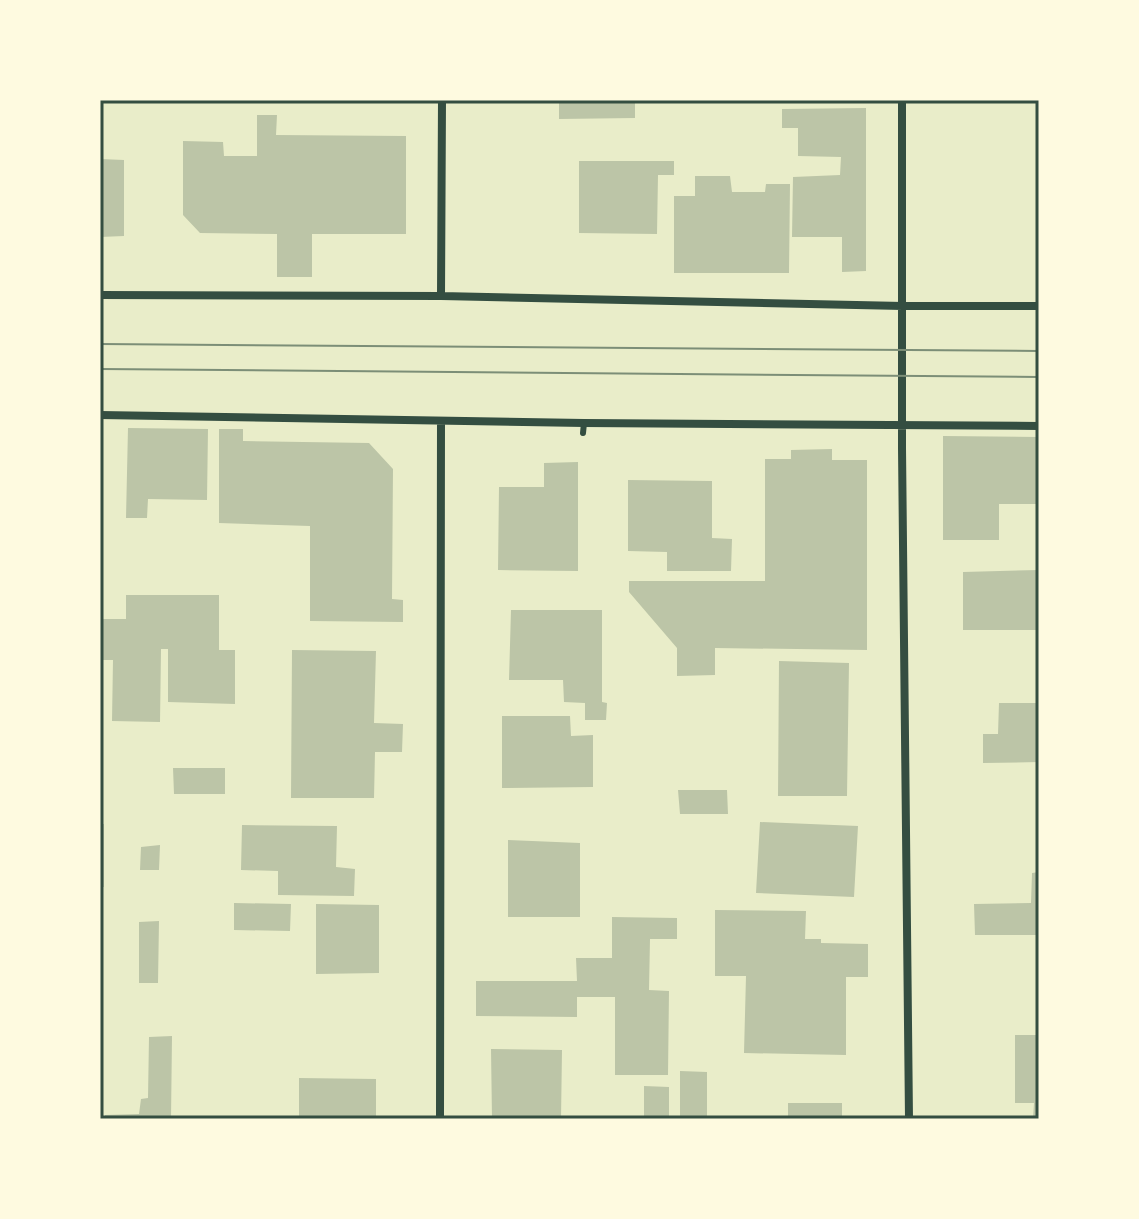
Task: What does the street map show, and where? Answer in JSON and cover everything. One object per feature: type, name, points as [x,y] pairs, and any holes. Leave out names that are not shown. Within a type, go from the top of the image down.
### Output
[{"type":"street","points":[[441,296],[442,100]]},
{"type":"street","points":[[902,100],[909,1119]]},
{"type":"street","points":[[100,295],[441,296],[1039,306]]},
{"type":"street","points":[[100,415],[441,421],[583,428],[718,422],[1039,426]]},
{"type":"street","points":[[440,1119],[441,421]]},
{"type":"building","points":[[559,100],[635,100],[635,118],[559,119]]},
{"type":"building","points":[[866,108],[866,271],[842,272],[842,237],[792,237],[793,177],[840,175],[841,157],[798,156],[798,128],[782,128],[782,109]]},
{"type":"building","points":[[257,115],[277,115],[276,135],[406,136],[406,234],[312,234],[312,277],[277,277],[277,234],[200,233],[183,215],[183,141],[223,142],[224,156],[257,156]]},
{"type":"building","points":[[100,159],[124,160],[124,236],[100,237]]},
{"type":"building","points":[[579,161],[674,161],[674,175],[658,175],[657,234],[579,233]]},
{"type":"building","points":[[695,176],[730,176],[732,192],[765,192],[766,184],[790,184],[789,273],[674,273],[674,196],[695,196]]},
{"type":"building","points":[[128,428],[208,429],[207,500],[148,499],[147,518],[126,518]]},
{"type":"building","points":[[219,429],[243,429],[243,441],[369,443],[393,469],[392,599],[403,600],[403,622],[310,621],[310,526],[219,523]]},
{"type":"building","points":[[943,436],[1039,437],[1039,504],[999,504],[999,540],[943,540]]},
{"type":"building","points":[[832,449],[832,460],[867,460],[867,650],[715,648],[715,675],[677,676],[677,648],[629,592],[629,581],[765,581],[765,459],[791,459],[791,450]]},
{"type":"building","points":[[578,462],[578,571],[498,570],[499,487],[544,487],[544,463]]},
{"type":"building","points":[[628,480],[712,481],[712,538],[732,539],[731,571],[667,571],[667,552],[628,551]]},
{"type":"building","points":[[1039,570],[1039,630],[963,630],[963,572]]},
{"type":"building","points":[[126,595],[219,595],[219,650],[235,650],[235,704],[168,702],[168,649],[161,649],[160,722],[112,721],[113,660],[100,660],[100,619],[126,619]]},
{"type":"building","points":[[511,610],[602,610],[602,702],[607,703],[606,720],[585,720],[585,703],[564,702],[563,680],[509,680]]},
{"type":"building","points":[[292,650],[376,651],[374,723],[403,724],[402,752],[375,752],[374,798],[291,798]]},
{"type":"building","points":[[779,661],[849,663],[847,796],[778,796]]},
{"type":"building","points":[[999,703],[1039,703],[1039,762],[983,763],[983,734],[998,734]]},
{"type":"building","points":[[502,716],[570,716],[571,736],[593,735],[593,787],[502,788]]},
{"type":"building","points":[[173,768],[225,768],[225,794],[174,794]]},
{"type":"building","points":[[678,790],[727,790],[728,814],[680,814]]},
{"type":"building","points":[[760,822],[858,826],[854,897],[756,893]]},
{"type":"building","points":[[100,824],[104,824],[104,887],[100,887]]},
{"type":"building","points":[[242,825],[337,826],[336,867],[355,869],[354,896],[278,895],[278,871],[241,870]]},
{"type":"building","points":[[508,840],[580,843],[580,917],[508,917]]},
{"type":"building","points":[[160,845],[159,870],[140,870],[141,847]]},
{"type":"building","points":[[1039,872],[1039,935],[975,935],[974,904],[1031,903],[1032,873]]},
{"type":"building","points":[[234,903],[291,904],[290,931],[234,930]]},
{"type":"building","points":[[316,904],[379,905],[379,973],[316,974]]},
{"type":"building","points":[[715,910],[806,911],[805,939],[821,939],[821,943],[868,944],[868,977],[846,977],[846,1055],[744,1053],[746,976],[715,976]]},
{"type":"building","points":[[612,917],[677,918],[677,939],[650,939],[649,990],[669,991],[668,1075],[615,1075],[615,997],[577,997],[577,1017],[476,1016],[476,981],[577,981],[576,958],[612,958]]},
{"type":"building","points":[[159,921],[158,983],[139,983],[139,922]]},
{"type":"building","points":[[1015,1035],[1039,1035],[1039,1119],[1033,1119],[1034,1103],[1015,1103]]},
{"type":"building","points":[[172,1036],[171,1119],[105,1119],[105,1115],[139,1114],[141,1099],[148,1098],[149,1037]]},
{"type":"building","points":[[491,1049],[562,1050],[561,1119],[492,1119]]},
{"type":"building","points":[[680,1071],[707,1072],[707,1116],[680,1117]]},
{"type":"building","points":[[299,1078],[376,1079],[376,1119],[299,1119]]},
{"type":"building","points":[[644,1086],[669,1087],[669,1119],[644,1119]]},
{"type":"building","points":[[788,1103],[842,1103],[842,1119],[788,1119]]},
{"type":"tram line","points":[[100,344],[1039,351]]},
{"type":"tram line","points":[[100,369],[1039,377]]}]
